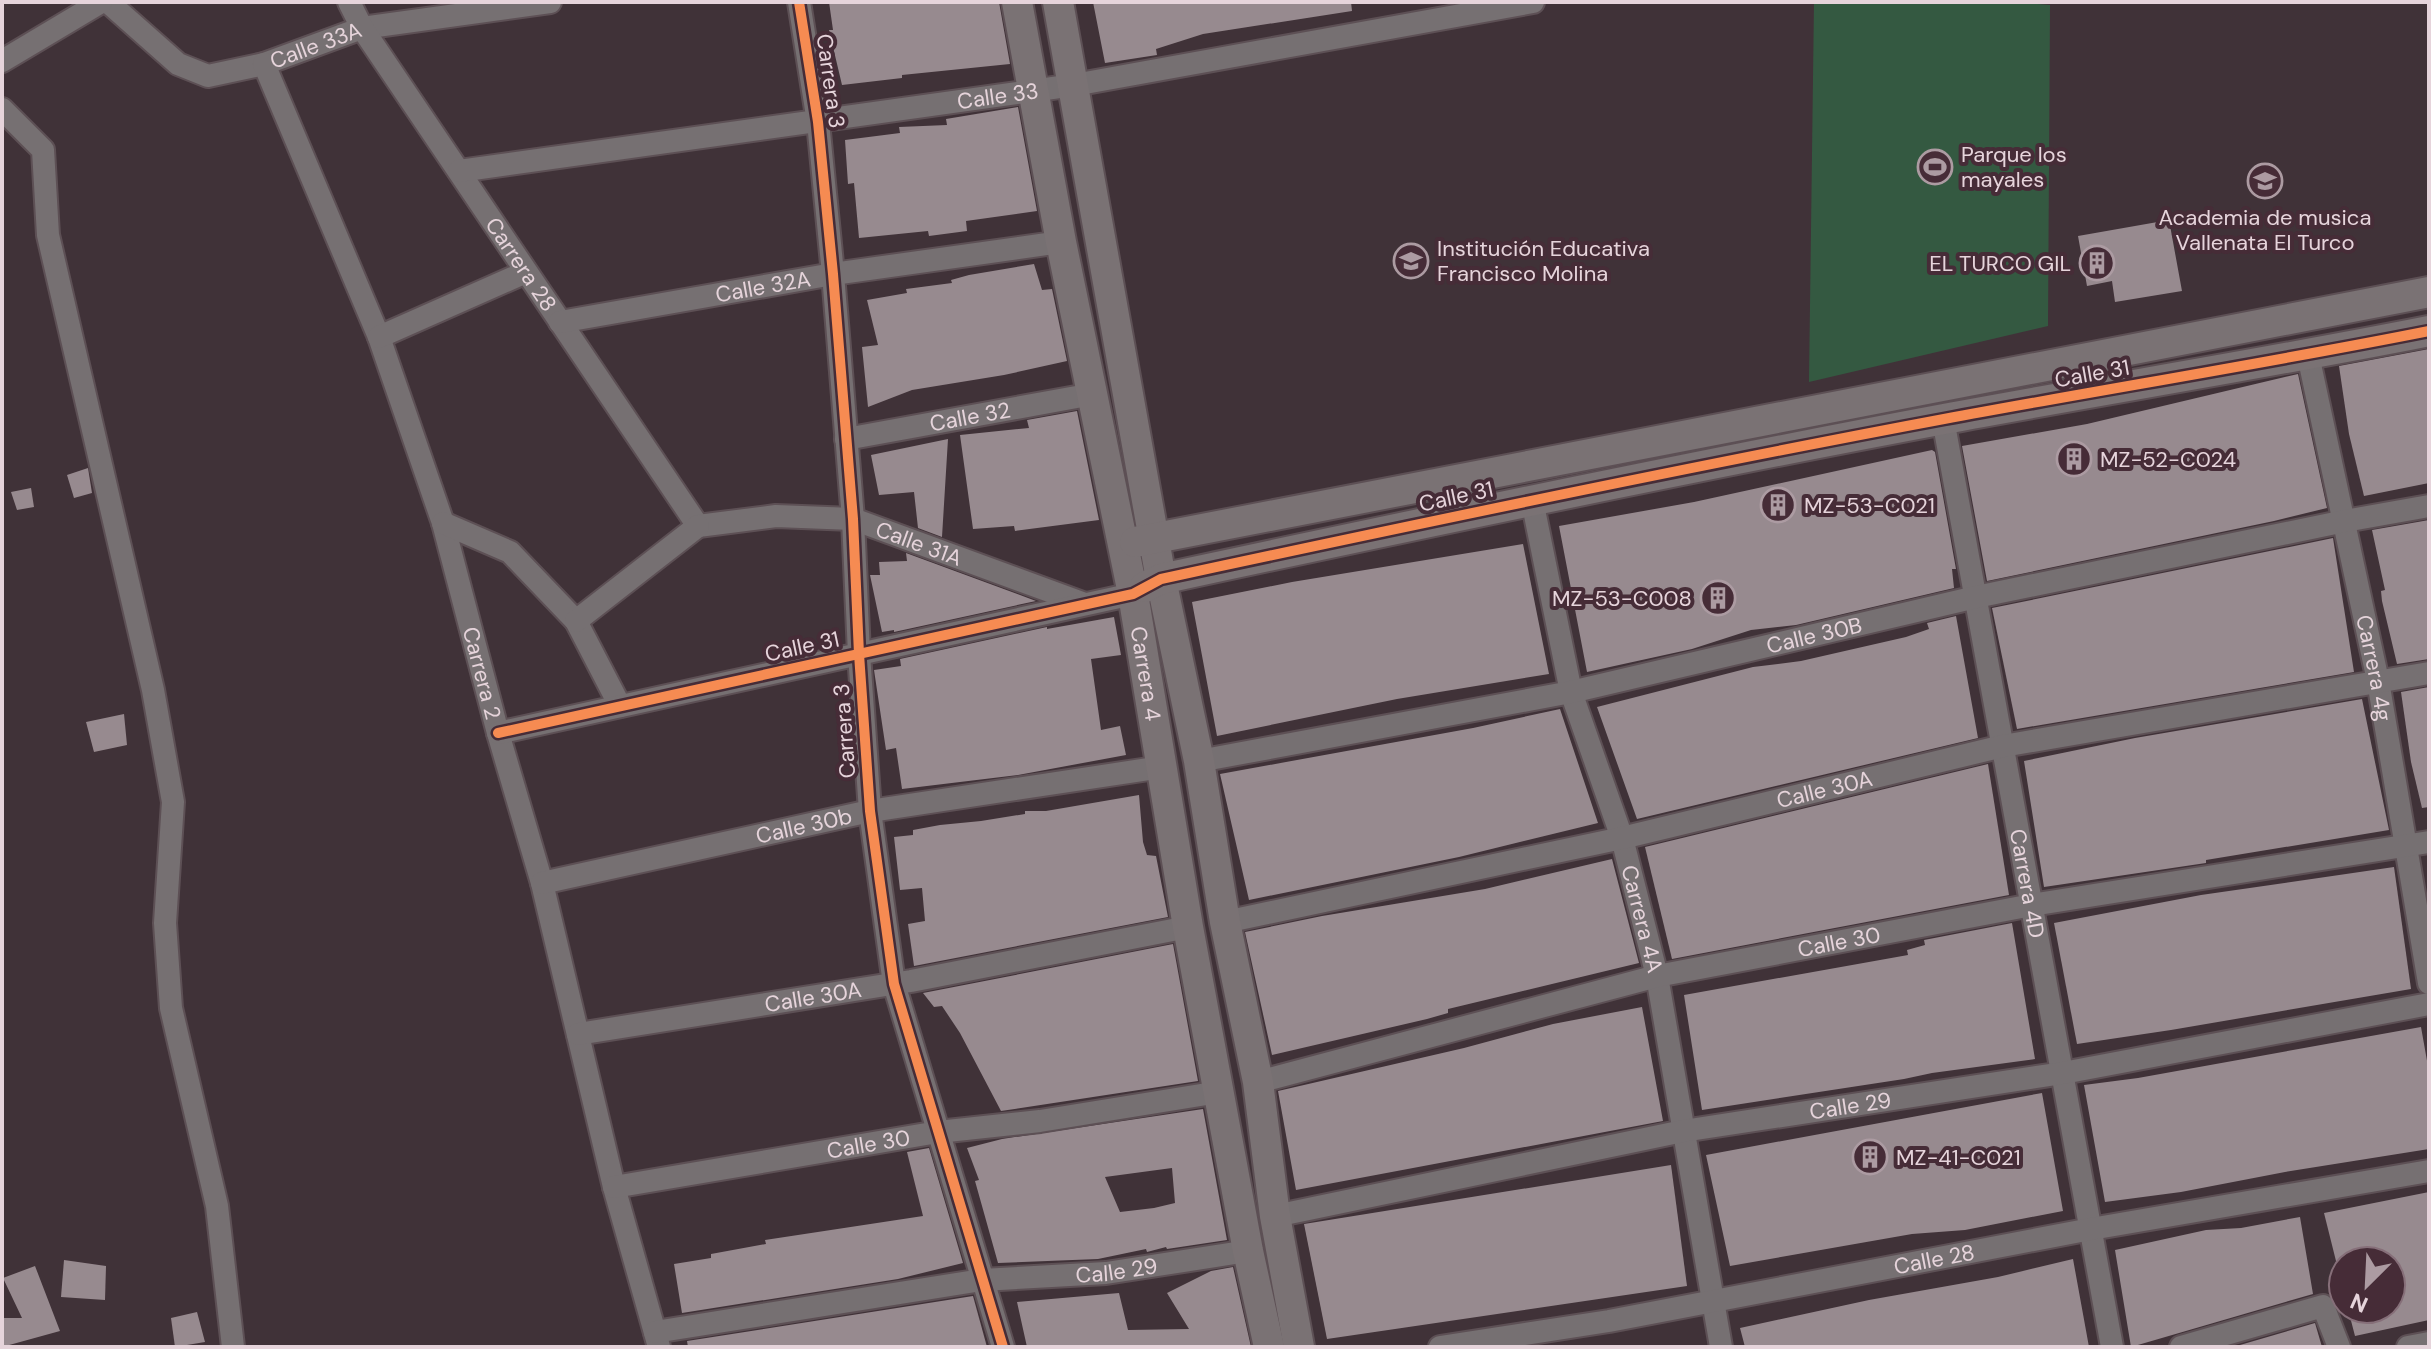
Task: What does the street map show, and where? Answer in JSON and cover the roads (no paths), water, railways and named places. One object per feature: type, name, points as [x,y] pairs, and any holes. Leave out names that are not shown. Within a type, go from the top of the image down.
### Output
[{"type":"main road","name":"Carrera 4","points":[[1017,2],[1031,91],[1133,594],[1188,927],[1248,1251],[1269,1347]]},
{"type":"main road","name":"Carrera 4","points":[[1058,2],[1161,579],[1199,761],[1225,922],[1258,1082],[1275,1216],[1299,1347]]},
{"type":"main road","name":"Calle 31","points":[[1122,545],[2429,292]]},
{"type":"main road","name":"Calle 31","points":[[1133,594],[1161,579],[1532,500],[1943,419],[2429,331]]},
{"type":"street","points":[[2,61],[101,2]]},
{"type":"street","name":"Calle 33A","points":[[108,2],[178,64],[208,76],[264,64],[362,28],[550,2]]},
{"type":"street","name":"Carrera 28","points":[[349,2],[362,28],[698,526]]},
{"type":"street","name":"Carrera 3","points":[[799,2],[818,122],[833,274],[853,519],[870,811],[894,984],[1003,1347]]},
{"type":"street","name":"Calle 33","points":[[459,171],[1074,85],[1425,11],[1533,2]]},
{"type":"street","name":"Carrera 2","points":[[264,64],[379,337],[443,523],[498,733],[542,883],[614,1187],[657,1339]]},
{"type":"street","points":[[2,109],[43,150],[48,235],[153,690],[173,802],[165,923],[171,1008],[217,1206],[233,1347]]},
{"type":"street","name":"Calle 32A","points":[[560,322],[833,274],[1061,242]]},
{"type":"street","points":[[379,337],[526,272]]},
{"type":"street","name":"Carrera 4g","points":[[2308,355],[2378,681],[2418,844],[2429,983]]},
{"type":"street","name":"Calle 32","points":[[846,439],[1093,394]]},
{"type":"street","name":"Carrera 4D","points":[[1943,419],[2112,1347]]},
{"type":"street","name":"Carrera 4A","points":[[1532,500],[1571,692],[1622,838],[1657,976],[1721,1347]]},
{"type":"street","name":"Calle 30B","points":[[1199,761],[1571,692],[1976,597],[2429,506]]},
{"type":"street","name":"Calle 31A","points":[[698,526],[776,516],[853,519],[1086,604]]},
{"type":"street","points":[[443,523],[510,552],[576,621],[620,706]]},
{"type":"street","points":[[576,621],[698,526]]},
{"type":"street","name":"Calle 31","points":[[498,733],[1133,594]]},
{"type":"street","name":"Calle 30A","points":[[1225,922],[1622,838],[2003,746],[2429,673]]},
{"type":"street","name":"Calle 30b","points":[[542,883],[870,811],[1162,767]]},
{"type":"street","name":"Calle 30","points":[[1258,1082],[1657,976],[2032,905],[2418,844]]},
{"type":"street","name":"Calle 30A","points":[[578,1034],[894,984],[1188,927]]},
{"type":"street","name":"Calle 29","points":[[1275,1216],[1683,1131],[2063,1073],[2429,1004]]},
{"type":"street","name":"Calle 30","points":[[614,1187],[938,1132],[1040,1121],[1219,1092]]},
{"type":"street","name":"Calle 28","points":[[1440,1347],[1712,1302],[2091,1229],[2429,1171]]},
{"type":"street","name":"Calle 29","points":[[657,1339],[982,1280],[1106,1273],[1248,1251]]},
{"type":"street","points":[[2181,1347],[2224,1340],[2323,1306],[2339,1347]]},
{"type":"street","points":[[2408,1347],[2429,1343]]},
{"type":"place","name":"Parque los mayales","points":[[1935,167]]},
{"type":"place","name":"Academia de musica Vallenata El Turco","points":[[2265,181]]},
{"type":"place","name":"Institución Educativa Francisco Molina","points":[[1411,261]]},
{"type":"place","name":"EL TURCO GIL","points":[[2097,263]]},
{"type":"place","name":"MZ-52-C024","points":[[2074,459]]},
{"type":"place","name":"MZ-53-C021","points":[[1778,505]]},
{"type":"place","name":"MZ-53-C008","points":[[1718,598]]},
{"type":"place","name":"MZ-41-C021","points":[[1870,1157]]}]
